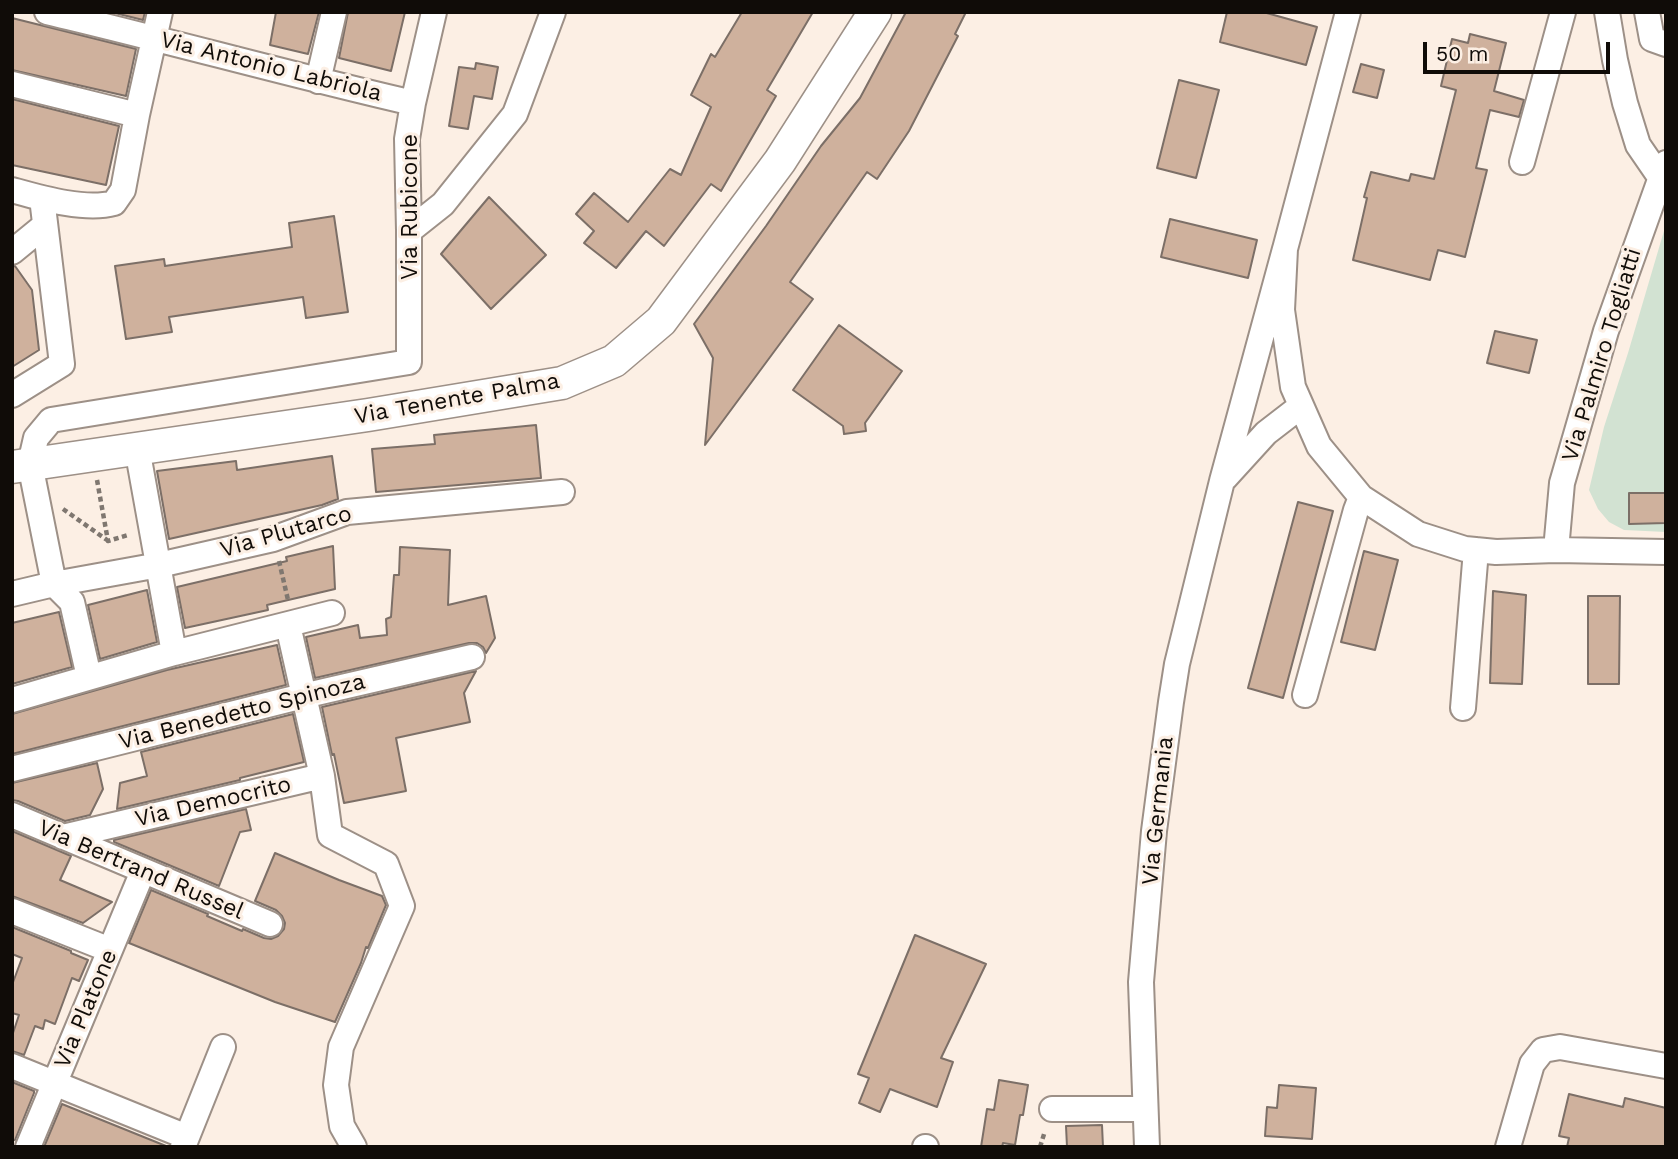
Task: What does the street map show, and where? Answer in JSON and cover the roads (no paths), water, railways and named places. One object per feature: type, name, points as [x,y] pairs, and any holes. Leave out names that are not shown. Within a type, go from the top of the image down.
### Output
[{"type":"main road","name":"Via Tenente Palma","points":[[21,466],[368,415],[562,383],[614,361],[661,321],[780,161],[875,12]]},
{"type":"street","name":"Via Antonio Labriola","points":[[47,12],[413,103]]},
{"type":"street","points":[[12,190],[42,198],[100,207],[114,203],[123,190],[160,12]]},
{"type":"street","points":[[318,81],[334,12]]},
{"type":"street","name":"Via Rubicone","points":[[409,362],[407,139],[435,12]]},
{"type":"street","points":[[409,231],[443,204],[515,114],[552,12]]},
{"type":"street","points":[[1348,12],[1285,249],[1282,310],[1297,397],[1320,446],[1361,497],[1418,534],[1465,549],[1496,552],[1666,552]]},
{"type":"street","points":[[1522,162],[1563,12]]},
{"type":"street","points":[[1606,12],[1625,103],[1638,145],[1663,170]]},
{"type":"street","points":[[1647,12],[1652,39],[1666,44]]},
{"type":"street","points":[[12,84],[137,115]]},
{"type":"street","name":"Via Palmiro Togliatti","points":[[1556,550],[1562,483],[1606,331],[1663,170]]},
{"type":"street","points":[[12,395],[62,364],[42,198]]},
{"type":"street","points":[[12,252],[46,225]]},
{"type":"street","name":"Via Germania","points":[[1147,1147],[1141,982],[1154,831],[1177,664],[1222,481],[1285,249]]},
{"type":"street","name":"Via Tenente Palma","points":[[21,466],[36,438],[51,420],[409,362]]},
{"type":"street","points":[[1250,376],[1297,397]]},
{"type":"street","points":[[1222,481],[1297,397]]},
{"type":"street","points":[[138,449],[174,653]]},
{"type":"street","points":[[21,466],[39,509],[54,584],[72,602],[89,677]]},
{"type":"street","name":"Via Plutarco","points":[[12,594],[273,539],[346,512],[562,492]]},
{"type":"street","points":[[1306,695],[1361,497]]},
{"type":"street","points":[[1463,708],[1476,550]]},
{"type":"street","points":[[12,700],[174,653],[289,615],[332,613]]},
{"type":"street","points":[[289,615],[303,696],[322,776],[330,835],[386,864],[402,905],[341,1047],[336,1085],[342,1126],[354,1147]]},
{"type":"street","name":"Via Benedetto Spinoza","points":[[12,769],[472,657]]},
{"type":"street","name":"Via Democrito","points":[[63,837],[322,776]]},
{"type":"street","name":"Via Bertrand Russel","points":[[12,815],[270,925]]},
{"type":"street","name":"Via Platone","points":[[28,1147],[143,871]]},
{"type":"street","points":[[12,911],[110,950]]},
{"type":"street","points":[[12,1066],[55,1082],[185,1142],[223,1047]]},
{"type":"street","points":[[1508,1147],[1532,1064],[1543,1050],[1560,1047],[1666,1066]]},
{"type":"street","points":[[1052,1109],[1145,1110]]}]
